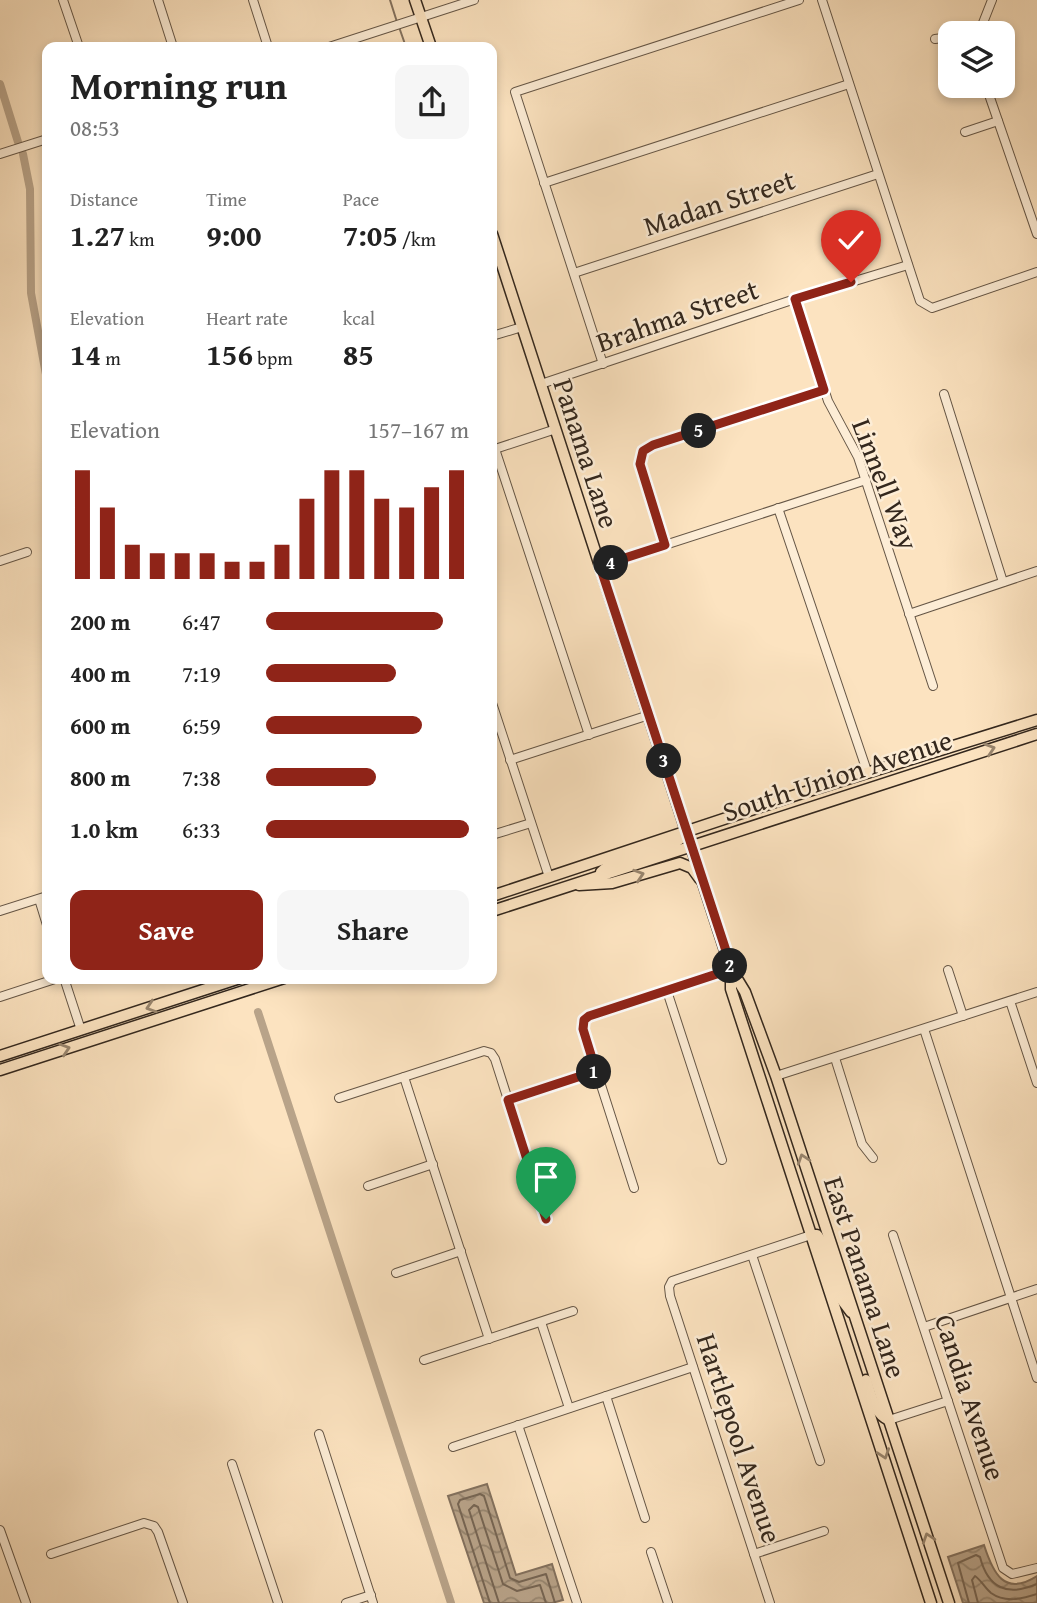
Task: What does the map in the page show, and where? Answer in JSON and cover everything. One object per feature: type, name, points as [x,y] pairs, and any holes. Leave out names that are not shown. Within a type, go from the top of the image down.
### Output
[{"type":"main road","points":[[415,0],[429,42]]},
{"type":"main road","name":"Panama Lane","points":[[497,250],[692,846]]},
{"type":"main road","name":"South Union Avenue","points":[[497,894],[1037,720]]},
{"type":"main road","name":"South Union Avenue","points":[[497,909],[1037,734]]},
{"type":"main road","points":[[692,846],[695,838],[738,822],[764,806]]},
{"type":"main road","points":[[597,877],[611,865],[674,843],[687,831]]},
{"type":"main road","name":"East Panama Lane","points":[[692,846],[732,969],[745,992],[776,1076],[949,1603]]},
{"type":"main road","points":[[538,896],[537,892],[541,888],[583,873],[601,859]]},
{"type":"main road","points":[[572,885],[612,883],[680,863],[692,868],[705,886]]},
{"type":"main road","name":"East Panama Lane","points":[[732,969],[732,994],[931,1603]]},
{"type":"main road","points":[[0,1056],[222,984]]},
{"type":"main road","points":[[0,1070],[265,984]]},
{"type":"main road","points":[[732,994],[745,1013],[765,1068],[776,1076]]},
{"type":"main road","points":[[811,1235],[817,1235],[821,1241],[839,1296],[855,1317]]},
{"type":"main road","points":[[843,1334],[859,1359],[876,1408],[889,1420]]},
{"type":"street","points":[[64,0],[77,42]]},
{"type":"street","points":[[158,0],[171,42]]},
{"type":"street","points":[[253,0],[266,42]]},
{"type":"street","points":[[344,42],[474,0]]},
{"type":"street","points":[[603,364],[515,92],[799,0]]},
{"type":"street","points":[[822,0],[920,301],[932,308],[1037,272]]},
{"type":"street","points":[[983,21],[992,0]]},
{"type":"street","points":[[544,183],[849,84]]},
{"type":"street","points":[[990,98],[1037,234]]},
{"type":"street","points":[[965,132],[998,121]]},
{"type":"street","points":[[0,155],[42,141]]},
{"type":"street","name":"Madan Street","points":[[573,273],[878,174]]},
{"type":"street","name":"Brahma Street","points":[[541,384],[795,299],[908,265]]},
{"type":"street","name":"Linnell Way","points":[[795,299],[824,390],[858,457],[933,686]]},
{"type":"street","points":[[497,334],[522,327]]},
{"type":"street","points":[[665,545],[640,464],[643,451],[653,445],[824,390]]},
{"type":"street","points":[[944,394],[1003,582]]},
{"type":"street","points":[[497,449],[556,429]]},
{"type":"street","points":[[497,459],[589,735]]},
{"type":"street","points":[[600,566],[866,480]]},
{"type":"street","points":[[778,508],[868,774]]},
{"type":"street","points":[[0,561],[27,552]]},
{"type":"street","points":[[909,614],[1037,571]]},
{"type":"street","points":[[510,760],[649,715]]},
{"type":"street","points":[[497,719],[549,877]]},
{"type":"street","points":[[497,833],[531,823]]},
{"type":"street","points":[[0,911],[42,898]]},
{"type":"street","points":[[634,1188],[583,1029],[584,1020],[589,1016],[732,969]]},
{"type":"street","points":[[948,970],[962,1016]]},
{"type":"street","points":[[0,997],[42,983]]},
{"type":"street","points":[[67,984],[81,1030]]},
{"type":"street","points":[[667,991],[722,1160]]},
{"type":"street","points":[[776,1076],[1037,992]]},
{"type":"street","points":[[1010,1001],[1037,1083]]},
{"type":"street","points":[[924,1029],[1037,1378]]},
{"type":"street","points":[[340,1098],[484,1051],[491,1053],[546,1219]]},
{"type":"street","points":[[835,1058],[862,1144],[873,1158]]},
{"type":"street","points":[[508,1100],[596,1071]]},
{"type":"street","points":[[404,1077],[489,1339]]},
{"type":"street","points":[[368,1186],[433,1164]]},
{"type":"street","points":[[811,1235],[752,1255],[820,1461]]},
{"type":"street","name":"Candia Avenue","points":[[893,1235],[1003,1568],[1007,1573],[1018,1574],[1037,1567]]},
{"type":"street","points":[[396,1273],[461,1251]]},
{"type":"street","name":"Hartlepool Avenue","points":[[752,1255],[672,1281],[669,1287],[770,1603]]},
{"type":"street","points":[[924,1327],[1037,1289]]},
{"type":"street","points":[[424,1360],[573,1311]]},
{"type":"street","points":[[541,1322],[569,1408]]},
{"type":"street","points":[[453,1447],[693,1367]]},
{"type":"street","points":[[606,1396],[645,1518]]},
{"type":"street","points":[[889,1420],[948,1401]]},
{"type":"street","points":[[518,1425],[577,1603]]},
{"type":"street","points":[[319,1434],[372,1599],[346,1603]]},
{"type":"street","points":[[232,1464],[278,1603]]},
{"type":"street","points":[[51,1554],[144,1523],[154,1526],[183,1603]]},
{"type":"street","points":[[0,1530],[26,1603]]},
{"type":"street","points":[[754,1554],[824,1531]]},
{"type":"street","points":[[651,1552],[668,1603]]},
{"type":"water","points":[[487,1484],[516,1575],[552,1564],[563,1600],[552,1603],[484,1603],[448,1496]]},
{"type":"water","points":[[984,1545],[991,1565],[1001,1579],[1016,1584],[1037,1576],[1037,1603],[963,1603],[948,1557]]},
{"type":"waterway","points":[[390,0],[397,22]]},
{"type":"waterway","points":[[399,27],[404,42]]},
{"type":"waterway","points":[[0,84],[18,142]]},
{"type":"waterway","points":[[23,154],[30,189],[31,293],[42,353]]},
{"type":"waterway","points":[[258,1012],[451,1603]]},
{"type":"route","points":[[546,1219],[508,1100],[596,1071],[583,1029],[584,1020],[589,1016],[732,969],[600,566],[665,545],[640,464],[643,451],[653,445],[824,390],[795,299],[851,282]]}]
